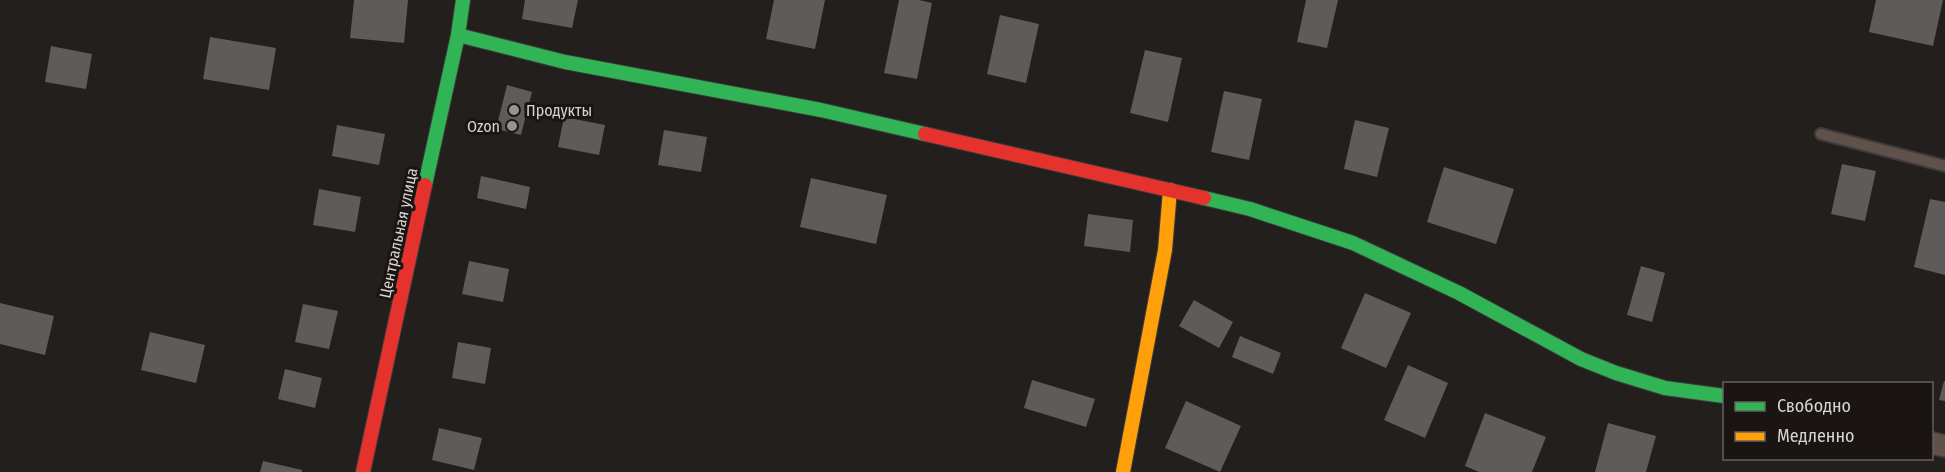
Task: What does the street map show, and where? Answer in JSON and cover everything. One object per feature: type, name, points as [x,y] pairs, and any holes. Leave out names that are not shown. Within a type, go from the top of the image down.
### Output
[{"type":"street","name":"Центральная улица","points":[[363,472],[458,34],[463,0]]},
{"type":"street","points":[[458,34],[565,62],[821,110],[1250,209],[1353,243],[1460,293],[1581,359],[1616,373],[1665,388],[1723,396]]},
{"type":"street","points":[[1124,472],[1165,250],[1170,190]]},
{"type":"lane","points":[[1821,134],[1945,166]]},
{"type":"building","points":[[354,0],[408,0],[404,43],[350,38]]},
{"type":"building","points":[[525,0],[578,0],[572,28],[522,19]]},
{"type":"building","points":[[774,0],[825,0],[815,49],[766,39]]},
{"type":"building","points":[[899,0],[919,0],[932,3],[917,79],[884,73]]},
{"type":"building","points":[[1306,0],[1338,0],[1327,48],[1297,42]]},
{"type":"building","points":[[1876,0],[1943,0],[1933,46],[1869,32]]},
{"type":"building","points":[[1000,15],[1039,24],[1026,83],[987,74]]},
{"type":"building","points":[[210,37],[276,48],[269,90],[203,79]]},
{"type":"building","points":[[51,46],[92,54],[86,89],[45,82]]},
{"type":"building","points":[[1145,50],[1182,58],[1168,122],[1130,113]]},
{"type":"building","name":"Продукты","points":[[507,85],[532,92],[521,135],[496,129]]},
{"type":"building","points":[[1224,91],[1262,99],[1249,160],[1211,152]]},
{"type":"building","points":[[564,117],[605,125],[599,155],[558,147]]},
{"type":"building","points":[[1355,120],[1389,128],[1377,177],[1344,169]]},
{"type":"building","points":[[337,125],[385,134],[379,165],[332,156]]},
{"type":"building","points":[[664,130],[707,137],[701,172],[658,165]]},
{"type":"building","points":[[1842,164],[1876,171],[1865,221],[1831,214]]},
{"type":"building","points":[[1444,167],[1514,189],[1496,244],[1427,222]]},
{"type":"building","points":[[481,176],[530,187],[526,209],[477,198]]},
{"type":"building","points":[[811,178],[887,195],[876,244],[800,227]]},
{"type":"building","points":[[319,189],[361,197],[355,232],[313,225]]},
{"type":"building","points":[[1930,199],[1945,202],[1945,275],[1914,267]]},
{"type":"building","points":[[1088,214],[1133,220],[1130,252],[1084,246]]},
{"type":"building","points":[[469,261],[509,269],[503,302],[462,294]]},
{"type":"building","points":[[1641,266],[1665,273],[1652,322],[1627,315]]},
{"type":"building","points":[[1365,293],[1411,313],[1386,368],[1341,348]]},
{"type":"building","points":[[1194,300],[1233,322],[1219,348],[1179,326]]},
{"type":"building","points":[[0,303],[54,316],[45,355],[0,344]]},
{"type":"building","points":[[303,304],[338,311],[329,349],[295,342]]},
{"type":"building","points":[[150,332],[205,345],[196,383],[141,370]]},
{"type":"building","points":[[1240,336],[1281,353],[1273,374],[1232,357]]},
{"type":"building","points":[[458,342],[491,348],[485,384],[452,378]]},
{"type":"building","points":[[1408,365],[1448,383],[1425,438],[1384,420]]},
{"type":"building","points":[[285,369],[322,378],[315,408],[278,399]]},
{"type":"building","points":[[1032,380],[1095,399],[1086,427],[1024,408]]},
{"type":"building","points":[[1945,381],[1945,401],[1939,400]]},
{"type":"building","points":[[1186,401],[1241,426],[1220,472],[1165,448]]},
{"type":"building","points":[[1485,413],[1546,437],[1532,472],[1479,472],[1465,466]]},
{"type":"building","points":[[1608,423],[1656,436],[1646,472],[1595,472]]},
{"type":"building","points":[[439,428],[482,438],[474,470],[432,460]]},
{"type":"building","points":[[263,461],[302,470],[302,472],[260,472]]},
{"type":"traffic: fast","points":[[425,185],[458,35],[463,0]]},
{"type":"traffic: fast","points":[[458,35],[565,62],[821,110],[925,134]]},
{"type":"traffic: fast","points":[[1204,198],[1250,209],[1353,243],[1459,293],[1581,359],[1616,373],[1665,388],[1723,396]]},
{"type":"traffic: slow","points":[[1123,472],[1165,250],[1170,190]]},
{"type":"traffic: jam","points":[[925,134],[1204,198]]},
{"type":"traffic: jam","points":[[363,472],[425,185]]},
{"type":"place","name":"Продукты","points":[[514,110]]},
{"type":"place","name":"Ozon","points":[[512,126]]}]
